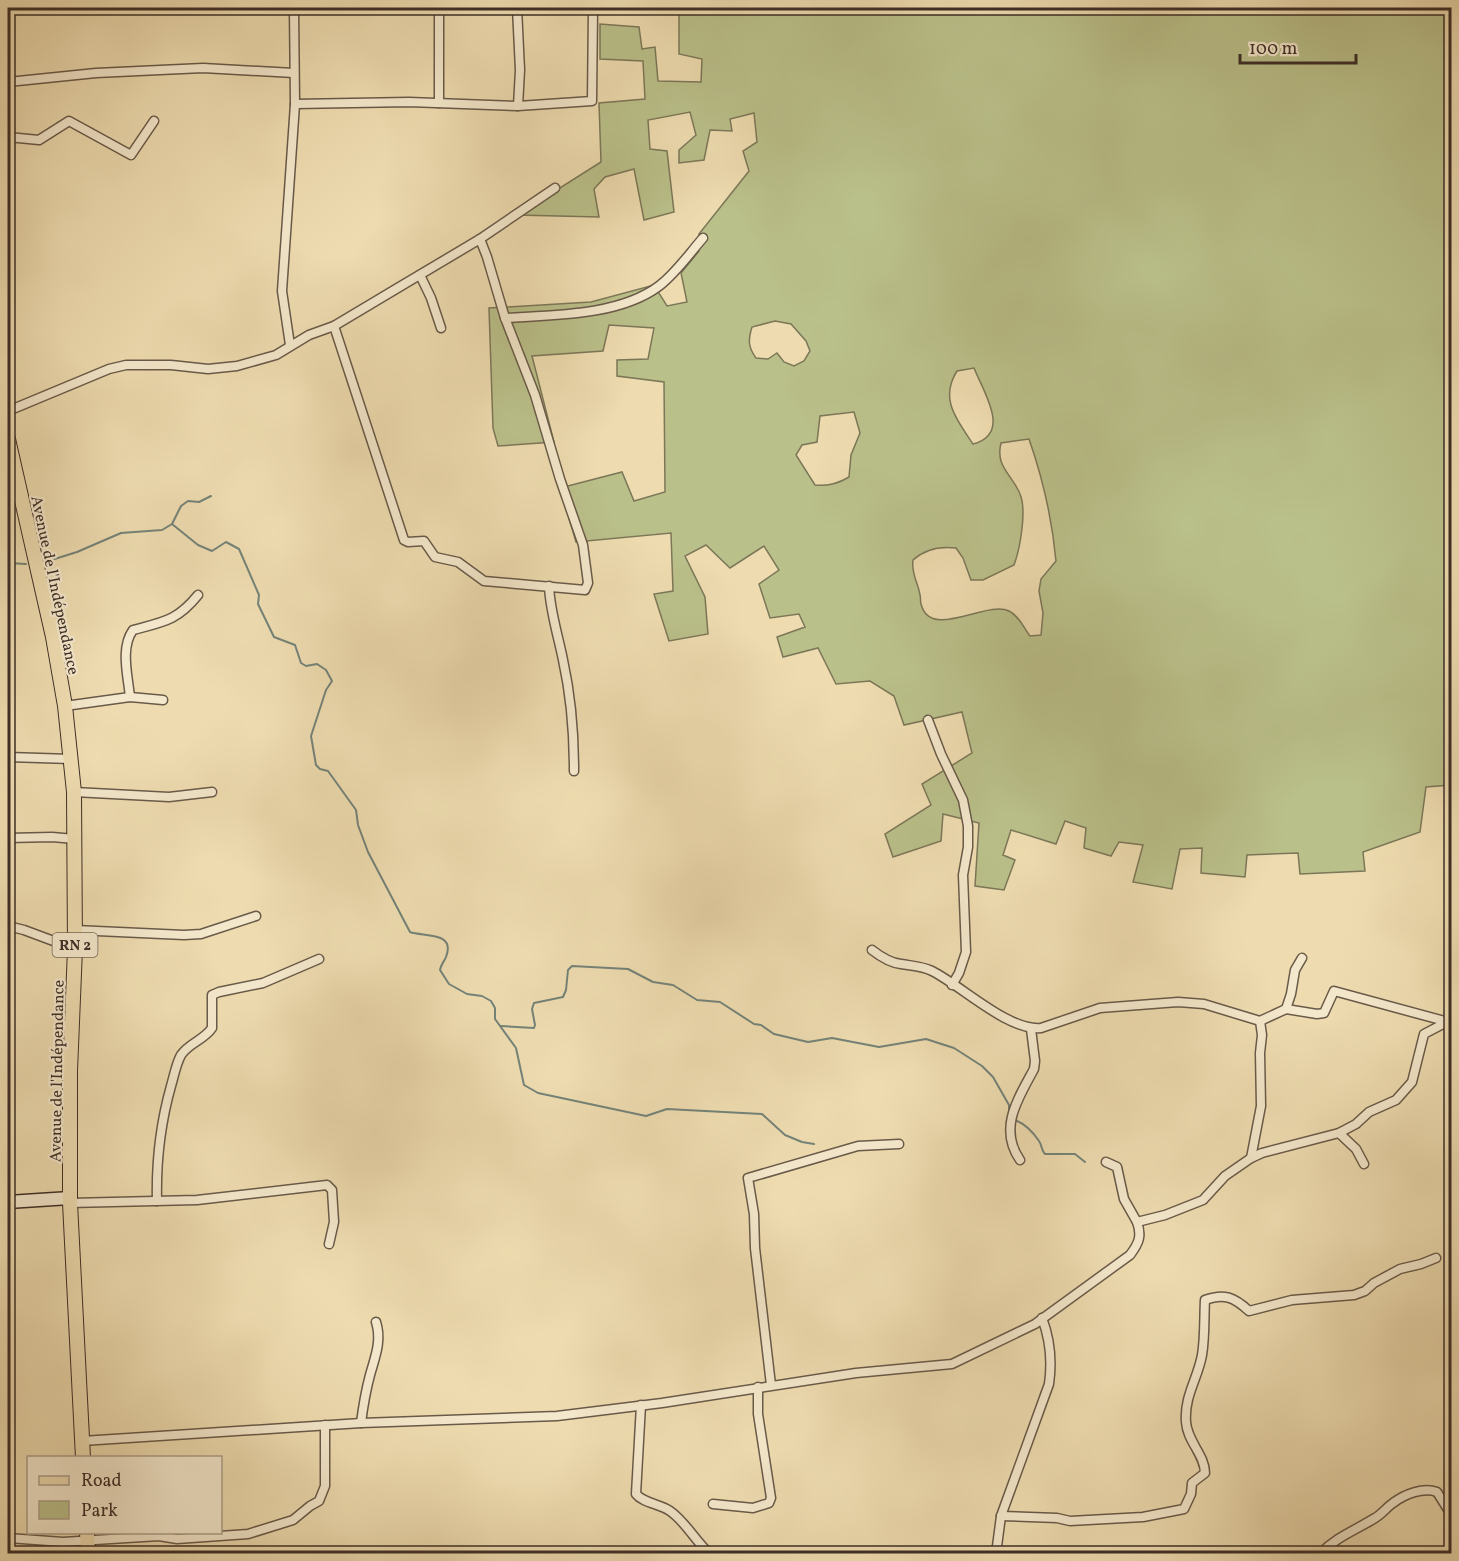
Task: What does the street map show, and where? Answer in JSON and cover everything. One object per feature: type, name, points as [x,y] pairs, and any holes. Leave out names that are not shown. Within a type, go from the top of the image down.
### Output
[{"type":"main road","name":"Avenue de l'Indépendance","points":[[8,439],[53,636],[65,706],[74,792],[75,949],[70,1071],[70,1201],[83,1456]]},
{"type":"street","points":[[290,345],[282,291],[295,104],[294,8]]},
{"type":"street","points":[[438,103],[439,8]]},
{"type":"street","points":[[517,8],[520,70],[518,106]]},
{"type":"street","points":[[295,104],[438,103],[518,106],[592,102],[593,8]]},
{"type":"street","points":[[8,82],[96,73],[203,68],[294,73]]},
{"type":"street","points":[[8,137],[39,140],[69,121],[131,155],[154,121]]},
{"type":"street","points":[[8,411],[109,369],[126,365],[171,364],[208,369],[260,361],[276,355],[309,335],[334,326],[420,275],[480,239],[555,188]]},
{"type":"street","points":[[505,318],[585,312],[614,307],[657,287],[703,238]]},
{"type":"street","points":[[334,326],[404,540],[424,541],[435,557],[458,562],[484,581],[585,590],[588,583],[583,545],[535,395],[505,318],[480,239]]},
{"type":"street","points":[[420,275],[441,328]]},
{"type":"street","points":[[549,586],[550,602],[564,661],[574,727],[574,771]]},
{"type":"street","points":[[130,697],[126,645],[128,637],[133,630],[176,616],[186,610],[198,595]]},
{"type":"street","points":[[65,706],[130,697],[163,700]]},
{"type":"street","points":[[928,720],[963,800],[968,826],[968,847],[963,875],[966,952],[952,985]]},
{"type":"street","points":[[8,757],[71,759]]},
{"type":"street","points":[[74,792],[169,797],[212,792]]},
{"type":"street","points":[[8,838],[75,839]]},
{"type":"street","points":[[75,930],[193,934],[228,927],[256,916]]},
{"type":"street","points":[[8,926],[75,949]]},
{"type":"street","points":[[872,950],[884,959],[923,967],[993,1011],[1031,1029],[1041,1028],[1100,1008],[1178,1002],[1204,1004],[1260,1021],[1286,1009],[1317,1014],[1324,1013],[1334,991],[1448,1023]]},
{"type":"street","points":[[1286,1009],[1292,994],[1295,970],[1302,958]]},
{"type":"street","points":[[157,1201],[157,1152],[167,1099],[180,1057],[187,1048],[212,1028],[212,995],[263,983],[319,960]]},
{"type":"street","points":[[1251,1158],[1261,1106],[1262,1035],[1260,1021]]},
{"type":"street","points":[[1137,1222],[1165,1215],[1203,1200],[1225,1176],[1251,1158],[1262,1153],[1339,1133],[1356,1124],[1369,1112],[1396,1100],[1412,1082],[1422,1036],[1448,1023]]},
{"type":"street","points":[[1020,1160],[1009,1134],[1010,1121],[1034,1069],[1031,1029]]},
{"type":"street","points":[[1339,1133],[1356,1149],[1364,1164]]},
{"type":"street","points":[[771,1385],[755,1248],[754,1214],[748,1178],[858,1146],[899,1144]]},
{"type":"street","points":[[82,1441],[361,1423],[557,1416],[856,1372],[951,1364],[1042,1318],[1130,1255],[1138,1245],[1141,1233],[1124,1199],[1117,1167],[1106,1162]]},
{"type":"street","points":[[8,1202],[197,1200],[327,1185],[332,1190],[334,1222],[329,1244]]},
{"type":"street","points":[[1001,1516],[1057,1518],[1070,1521],[1143,1516],[1184,1509],[1191,1494],[1192,1483],[1205,1473],[1205,1467],[1188,1436],[1186,1422],[1191,1385],[1202,1355],[1205,1300],[1217,1295],[1238,1300],[1249,1311],[1292,1300],[1354,1295],[1400,1269],[1436,1258]]},
{"type":"street","points":[[996,1554],[1001,1516],[1050,1374],[1047,1333],[1042,1318]]},
{"type":"street","points":[[361,1423],[370,1375],[378,1351],[379,1336],[376,1322]]},
{"type":"street","points":[[713,1504],[753,1508],[769,1503],[771,1498],[759,1414],[758,1387]]},
{"type":"street","points":[[641,1405],[636,1494],[640,1498],[660,1504],[673,1512],[710,1554]]},
{"type":"street","points":[[8,1538],[88,1542],[159,1536],[177,1539],[231,1536],[248,1534],[293,1520],[320,1501],[322,1496],[325,1486],[325,1425]]},
{"type":"street","points":[[1320,1554],[1342,1536],[1377,1517],[1394,1502],[1413,1493],[1430,1489],[1437,1492],[1452,1516]]},
{"type":"green space","points":[[679,8],[1451,8],[1451,785],[1426,787],[1420,832],[1363,852],[1365,871],[1300,874],[1298,853],[1247,855],[1245,877],[1201,873],[1202,848],[1180,849],[1172,889],[1133,882],[1143,845],[1119,842],[1111,856],[1084,848],[1086,828],[1065,821],[1056,844],[1011,830],[1003,855],[1015,860],[1004,890],[975,886],[979,823],[943,814],[941,841],[893,857],[885,834],[931,805],[922,784],[972,753],[962,712],[904,725],[894,696],[870,681],[836,684],[818,648],[783,657],[777,637],[805,627],[799,614],[770,618],[759,584],[779,570],[764,546],[730,568],[706,545],[685,556],[705,597],[708,634],[669,641],[654,594],[673,591],[671,533],[576,542],[560,488],[622,472],[634,501],[665,492],[664,382],[617,376],[617,360],[648,359],[654,328],[609,325],[603,351],[532,356],[554,442],[498,446],[493,428],[489,308],[591,302],[654,285],[667,306],[687,302],[681,273],[699,251],[699,234],[749,171],[743,151],[757,142],[754,113],[730,119],[732,131],[710,130],[704,160],[679,163],[679,150],[696,135],[690,112],[648,120],[650,149],[667,151],[674,212],[644,220],[634,169],[605,177],[594,189],[599,217],[517,215],[601,162],[599,103],[645,99],[643,61],[600,59],[600,24],[639,27],[642,49],[655,47],[658,81],[701,82],[702,59],[679,54]],"holes":[[[775,321],[791,324],[806,341],[810,351],[804,361],[794,366],[784,362],[777,353],[768,359],[756,358],[750,343],[752,327]],[[974,368],[992,412],[991,431],[985,439],[973,444],[956,418],[950,400],[952,381],[957,371]],[[854,412],[860,433],[851,455],[849,477],[836,483],[815,485],[796,455],[802,445],[817,442],[820,416]],[[1029,439],[1046,499],[1056,561],[1041,579],[1039,591],[1043,613],[1041,635],[1030,636],[1016,616],[1009,611],[999,609],[947,620],[935,619],[926,614],[921,604],[914,574],[913,560],[928,551],[944,547],[956,548],[963,558],[971,580],[983,580],[1014,565],[1022,530],[1023,510],[1017,487],[1000,458],[1001,443]]]},
{"type":"waterway","points":[[45,562],[77,552],[121,533],[162,530],[172,524],[181,506],[188,501],[199,502],[211,496]]},
{"type":"waterway","points":[[172,524],[198,545],[212,551],[226,542],[239,549],[259,595],[258,604],[274,637],[295,645],[301,663],[306,666],[317,664],[326,670],[332,681],[326,690],[311,736],[316,765],[328,771],[356,810],[358,825],[368,852],[410,932],[442,939],[448,949],[440,970],[449,984],[467,994],[482,996],[491,1001],[495,1008],[495,1019],[516,1048],[524,1085],[538,1093],[646,1116],[667,1109],[762,1114],[785,1135],[814,1144]]},
{"type":"waterway","points":[[8,563],[26,564]]},
{"type":"waterway","points":[[501,1026],[534,1028],[532,1009],[534,1003],[563,997],[568,970],[572,966],[628,969],[653,982],[673,985],[697,1000],[720,1002],[774,1034],[808,1042],[832,1038],[879,1047],[926,1039],[954,1048],[982,1066],[993,1077],[1009,1105],[1009,1112]]},
{"type":"waterway","points":[[1015,1120],[1034,1134],[1045,1154],[1075,1154],[1085,1162]]}]
